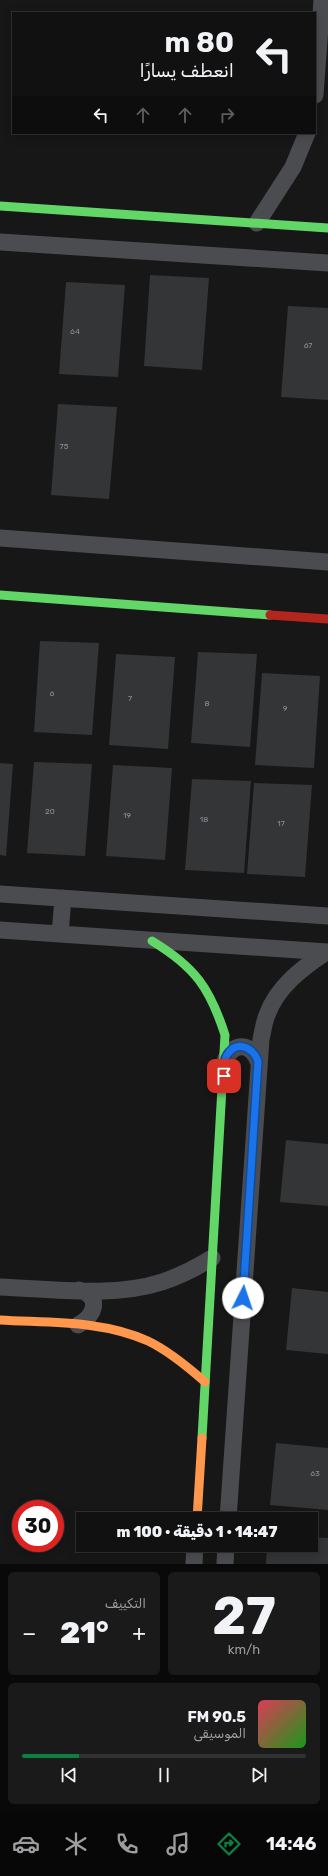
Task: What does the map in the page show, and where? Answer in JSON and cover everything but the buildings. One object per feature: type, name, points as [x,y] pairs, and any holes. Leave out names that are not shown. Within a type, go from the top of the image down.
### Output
[{"type":"street","points":[[316,93],[323,80],[322,0]]},
{"type":"street","points":[[257,223],[293,167],[307,134]]},
{"type":"street","points":[[0,206],[328,228]]},
{"type":"street","points":[[0,242],[328,264]]},
{"type":"street","points":[[0,538],[328,562]]},
{"type":"street","points":[[0,595],[328,619]]},
{"type":"street","points":[[0,894],[328,916]]},
{"type":"street","points":[[60,934],[63,898]]},
{"type":"street","points":[[0,930],[327,952]]},
{"type":"street","points":[[152,941],[173,953],[192,970],[207,989],[218,1011],[225,1035],[225,1061],[197,1512]]},
{"type":"street","points":[[228,1512],[258,1061],[261,1039],[267,1014],[282,989],[302,968],[327,952]]},
{"type":"street","points":[[225,1061],[227,1054],[233,1048],[241,1046],[249,1048],[255,1053],[258,1061]]},
{"type":"street","points":[[0,1287],[79,1290],[134,1289],[161,1283],[188,1272],[212,1258]]},
{"type":"street","points":[[78,1325],[89,1318],[92,1314],[94,1304],[89,1295],[79,1290]]},
{"type":"street","points":[[0,1320],[78,1325],[113,1330],[147,1340],[178,1358],[205,1382]]},
{"type":"street","points":[[194,1564],[195,1552]]},
{"type":"street","points":[[225,1564],[226,1552]]},
{"type":"traffic: fast","points":[[0,206],[328,228]]},
{"type":"traffic: fast","points":[[0,595],[270,615]]},
{"type":"traffic: fast","points":[[152,941],[179,960],[199,980],[207,991],[225,1035],[202,1438]]},
{"type":"traffic: slow","points":[[0,1320],[56,1322],[94,1326],[130,1334],[148,1341],[171,1354],[205,1382]]},
{"type":"traffic: slow","points":[[197,1512],[202,1438]]},
{"type":"traffic: jam","points":[[270,615],[328,619]]},
{"type":"route","points":[[224,1076],[227,1054],[233,1048],[241,1046],[249,1048],[255,1053],[258,1061],[243,1298]]}]
